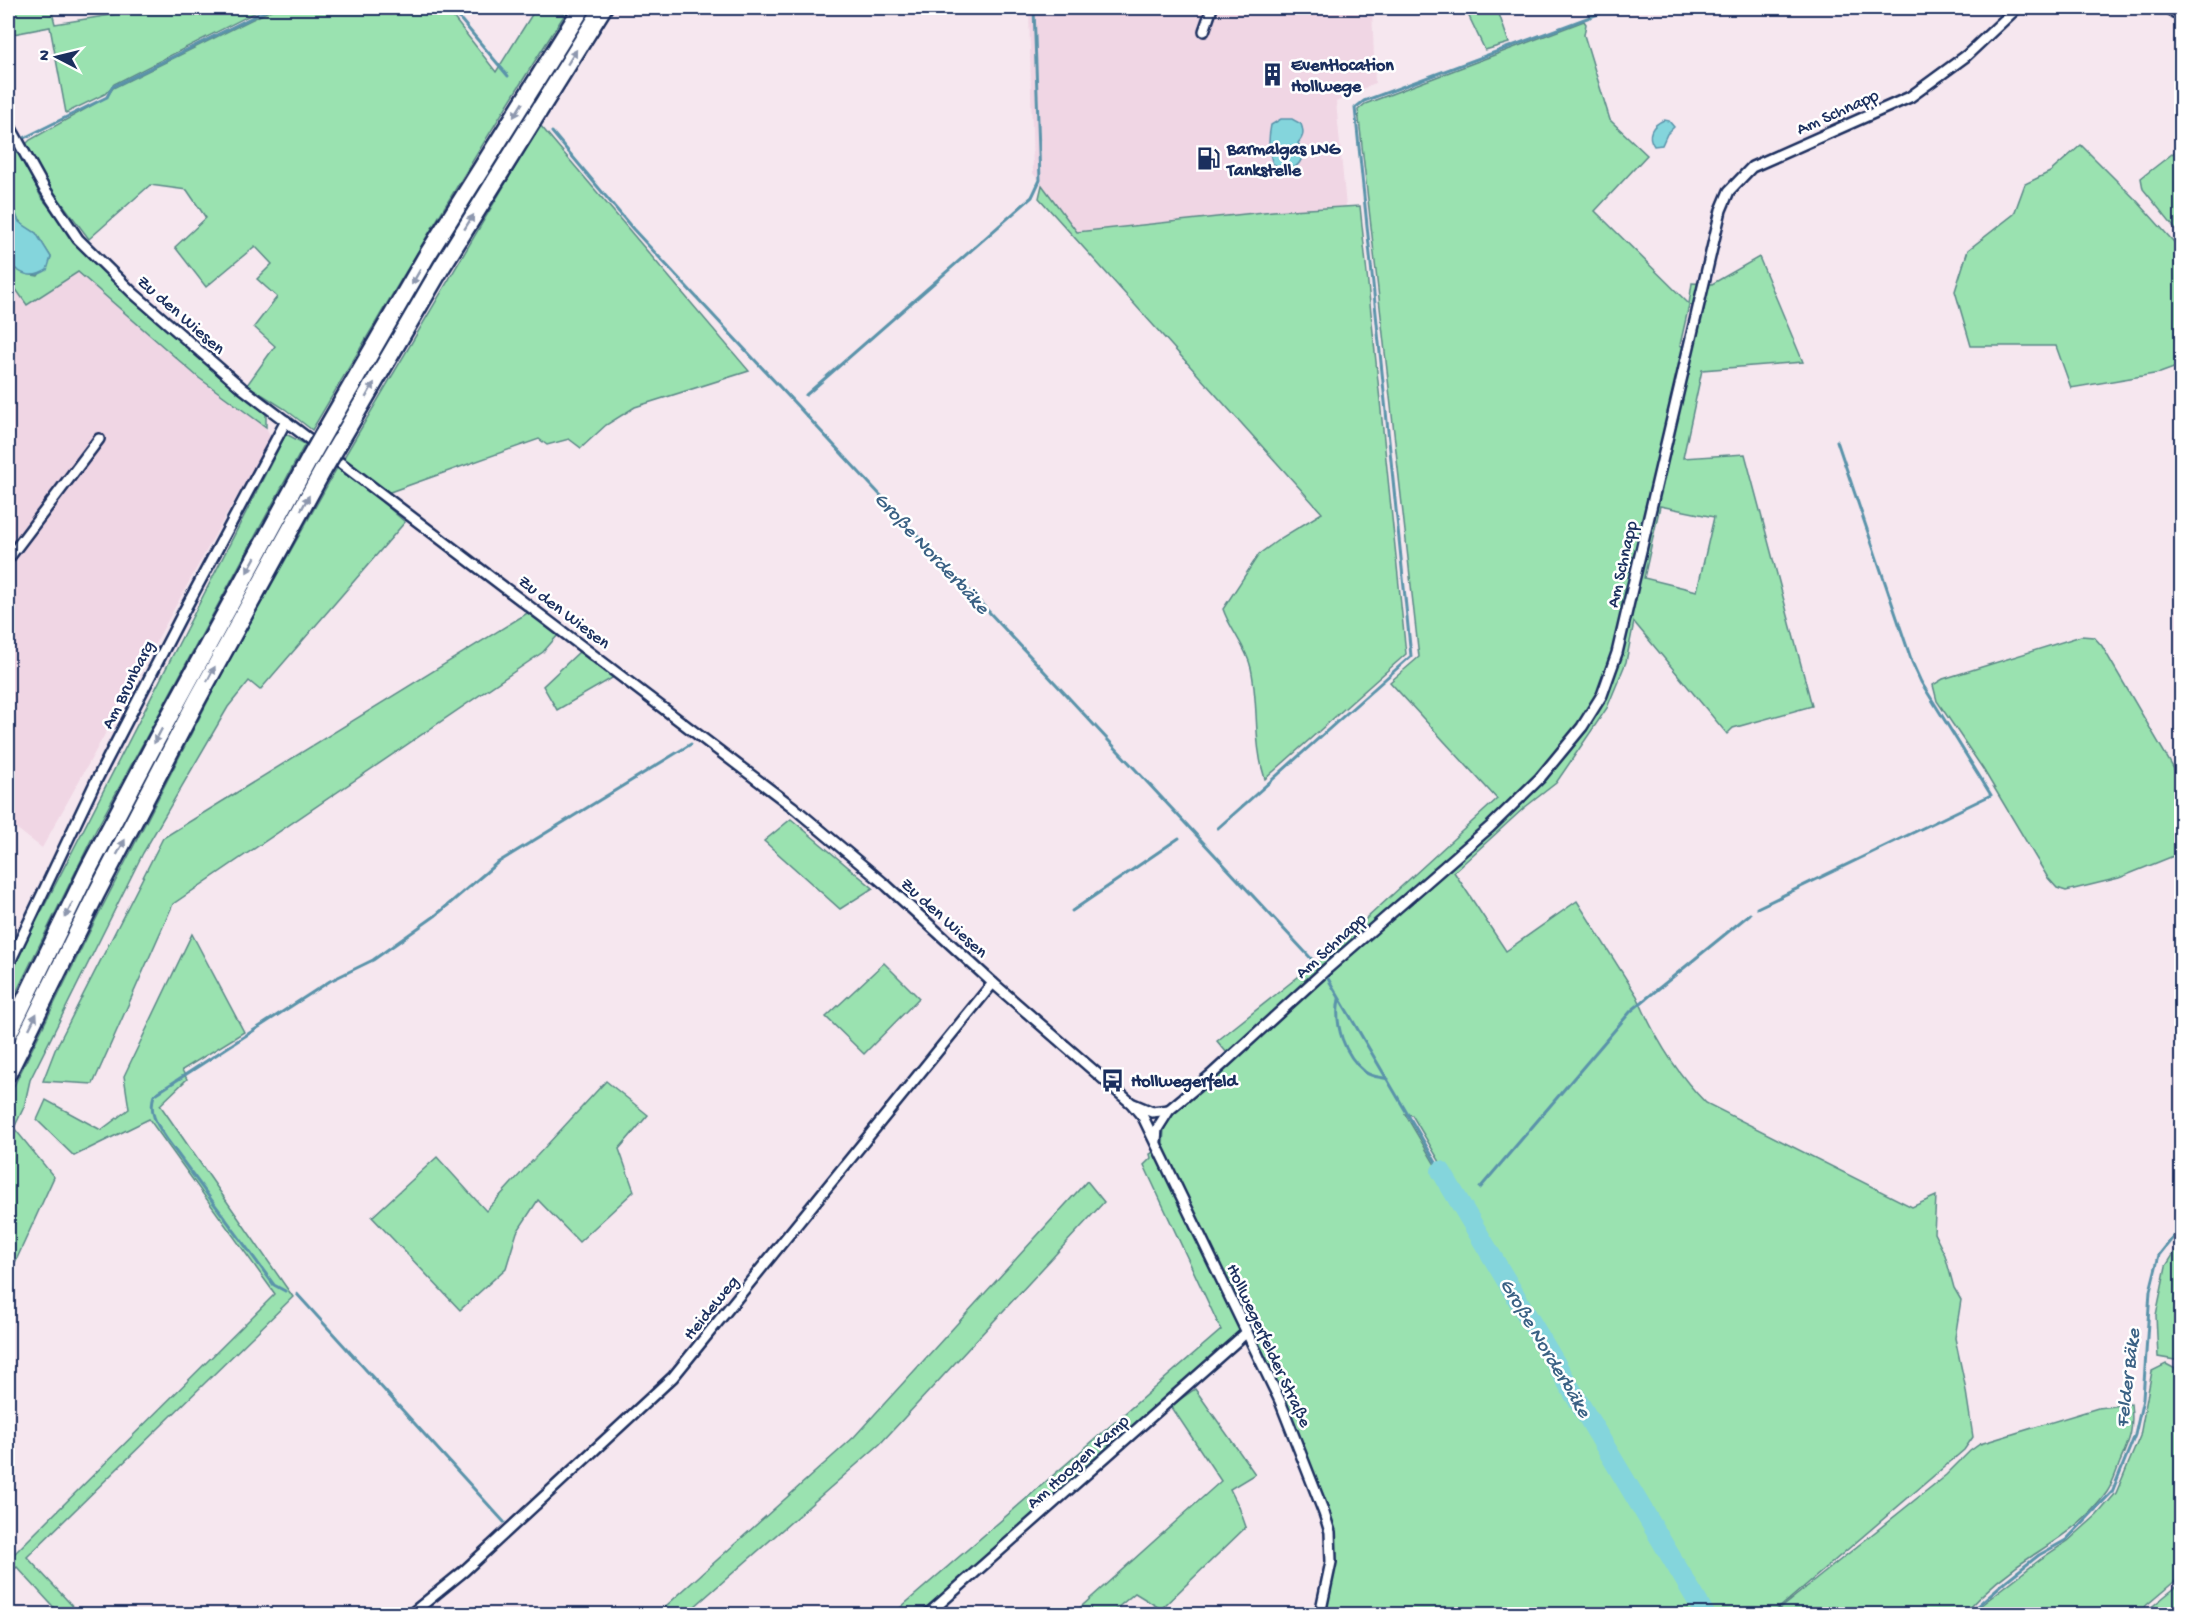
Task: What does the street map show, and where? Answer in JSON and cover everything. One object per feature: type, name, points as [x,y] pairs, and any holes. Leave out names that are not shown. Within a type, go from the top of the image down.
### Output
[{"type":"highway","points":[[8,1035],[88,870],[234,594],[310,458],[426,257],[582,8]]},
{"type":"highway","points":[[8,1073],[96,894],[197,700],[323,470],[441,268],[603,8]]},
{"type":"street","points":[[1204,31],[1212,8]]},
{"type":"street","name":"Am Schnapp","points":[[1156,1144],[1157,1129],[1169,1110],[1491,827],[1540,778],[1582,727],[1602,695],[1617,653],[1721,210],[1729,191],[1752,166],[1910,97],[1966,56],[2017,8]]},
{"type":"street","points":[[2168,8],[2181,17]]},
{"type":"street","name":"Zu den Wiesen","points":[[8,123],[44,188],[78,239],[132,292],[242,388],[793,807],[887,886],[993,983],[1131,1103]]},
{"type":"street","name":"Am Brunbarg","points":[[8,966],[100,773],[286,421]]},
{"type":"street","points":[[8,559],[99,439]]},
{"type":"street","name":"Heideweg","points":[[411,1614],[464,1571],[673,1377],[993,983]]},
{"type":"street","points":[[1131,1103],[1152,1112],[1169,1110]]},
{"type":"street","name":"Hollwegerfelder Straße","points":[[1131,1103],[1143,1118],[1280,1401],[1327,1521],[1331,1562],[1320,1614]]},
{"type":"street","name":"Am Hoogen Kamp","points":[[928,1614],[1247,1332]]},
{"type":"shaded area","points":[[1029,8],[1372,8],[1375,83],[1336,102],[1346,207],[1273,211],[1077,232],[1033,173]]},
{"type":"shaded area","points":[[78,272],[199,378],[266,427],[271,439],[221,524],[42,848],[8,822],[8,277],[27,305]]},
{"type":"green space","points":[[8,8],[51,8],[55,24],[123,13],[124,8],[264,8],[114,84],[105,94],[66,113],[50,27],[8,35]]},
{"type":"green space","points":[[275,8],[446,8],[496,72],[536,8],[569,8],[406,270],[312,430],[285,409],[247,385],[275,346],[254,327],[277,297],[257,279],[272,264],[255,246],[206,287],[175,247],[206,218],[187,190],[150,185],[89,239],[53,191],[25,145],[107,97],[113,88]]},
{"type":"green space","points":[[1465,8],[1497,8],[1509,43],[1485,50]]},
{"type":"green space","points":[[1584,21],[1586,24],[1584,35],[1610,120],[1647,155],[1595,211],[1689,304],[1692,283],[1712,284],[1759,257],[1803,362],[1702,370],[1683,458],[1745,454],[1812,706],[1733,728],[1727,734],[1634,622],[1626,662],[1607,708],[1556,783],[1524,808],[1454,872],[1506,951],[1577,901],[1637,996],[1650,1025],[1667,1053],[1695,1092],[1706,1103],[1912,1207],[1936,1196],[1934,1233],[1945,1255],[1954,1288],[1961,1300],[1955,1338],[1973,1437],[1964,1450],[1772,1614],[1709,1614],[1412,1115],[1405,1114],[1701,1614],[1323,1614],[1332,1528],[1284,1401],[1242,1331],[923,1614],[893,1614],[1221,1330],[1144,1165],[1151,1158],[1150,1154],[1163,1146],[1164,1129],[1170,1118],[1232,1062],[1217,1041],[1332,950],[1497,799],[1390,682],[1419,657],[1358,110],[1365,104]],"holes":[[[1689,305],[1704,308],[1693,352],[1680,345]],[[1660,506],[1714,517],[1697,591],[1644,578]]]},
{"type":"green space","points":[[540,125],[749,371],[635,407],[606,425],[581,448],[569,439],[547,445],[539,439],[390,492],[382,502],[405,522],[260,690],[249,681],[228,707],[143,853],[30,1080],[24,1107],[14,1128],[54,1177],[8,1278],[8,1098],[93,925],[226,666],[337,468],[362,485],[369,479],[343,459]]},
{"type":"green space","points":[[16,144],[41,197],[93,262],[213,370],[266,414],[266,427],[199,378],[78,272],[27,305],[8,278],[8,263],[22,272],[38,276],[51,257],[36,233],[25,227],[15,216],[8,193],[8,149]]},
{"type":"green space","points":[[2081,145],[2138,202],[2181,250],[2182,365],[2160,373],[2071,388],[2056,346],[1971,346],[1955,291],[1968,250],[2014,214],[2025,184],[2050,172]]},
{"type":"green space","points":[[2181,147],[2181,236],[2143,189],[2141,178]]},
{"type":"green space","points":[[1042,185],[1077,232],[1273,211],[1360,206],[1406,654],[1265,779],[1257,737],[1251,668],[1246,652],[1223,609],[1259,554],[1322,513],[1039,198]]},
{"type":"green space","points":[[286,434],[305,444],[96,830],[8,1009],[8,977]]},
{"type":"green space","points":[[529,612],[558,635],[543,652],[173,904],[93,1084],[43,1081],[55,1050],[163,838]]},
{"type":"green space","points":[[2081,636],[2094,637],[2102,646],[2181,781],[2181,853],[2119,878],[2066,891],[2057,888],[2048,878],[1983,769],[1937,701],[1933,685],[1943,679]]},
{"type":"green space","points":[[579,652],[614,677],[557,710],[543,686]]},
{"type":"green space","points":[[791,819],[873,888],[840,909],[764,841]]},
{"type":"green space","points":[[192,934],[244,1032],[182,1070],[187,1079],[160,1105],[293,1297],[27,1557],[80,1614],[60,1614],[17,1567],[8,1575],[8,1560],[275,1294],[149,1119],[74,1156],[37,1120],[46,1100],[101,1130],[129,1109],[124,1076]]},
{"type":"green space","points":[[884,963],[919,998],[864,1054],[826,1017]]},
{"type":"green space","points":[[606,1081],[648,1115],[619,1149],[634,1191],[579,1242],[538,1200],[517,1232],[506,1268],[460,1310],[372,1217],[437,1157],[486,1211]]},
{"type":"green space","points":[[1087,1181],[1104,1202],[880,1444],[686,1614],[657,1614],[854,1437]]},
{"type":"green space","points":[[2181,1242],[2181,1361],[2158,1357],[2156,1315],[2166,1266]]},
{"type":"green space","points":[[2166,1364],[2181,1372],[2181,1576],[2136,1614],[1972,1614],[2042,1558],[2068,1541],[2097,1515],[2116,1493],[2140,1436],[2152,1371]]},
{"type":"green space","points":[[1195,1389],[1255,1474],[1230,1489],[1246,1527],[1161,1609],[1135,1593],[1110,1614],[1073,1614],[1221,1481],[1171,1406]]},
{"type":"green space","points":[[2131,1404],[2132,1421],[2129,1440],[2111,1485],[2100,1501],[2067,1532],[1998,1581],[1963,1614],[1773,1614],[1946,1475],[1980,1444],[2098,1408]]},
{"type":"green space","points":[[2181,1583],[2181,1614],[2143,1614]]},
{"type":"water","points":[[1281,119],[1292,119],[1301,124],[1303,132],[1298,143],[1302,152],[1301,160],[1296,166],[1287,170],[1273,164],[1269,149],[1271,125]]},
{"type":"water","points":[[1664,120],[1669,121],[1674,127],[1667,134],[1662,145],[1654,146],[1650,134],[1656,125]]},
{"type":"water","points":[[8,193],[19,222],[36,233],[51,257],[47,270],[36,275],[26,274],[8,263]]},
{"type":"waterway","points":[[24,138],[107,97],[112,87],[271,8]]},
{"type":"waterway","name":"Große Norderbäke","points":[[451,8],[508,76]]},
{"type":"waterway","points":[[806,395],[1032,197],[1040,180],[1034,8]]},
{"type":"waterway","points":[[1218,828],[1411,656],[1355,108],[1364,101],[1614,8]]},
{"type":"waterway","name":"Große Norderbäke","points":[[552,132],[633,229],[1319,967]]},
{"type":"waterway","points":[[1757,908],[1991,795],[1921,682],[1912,662],[1837,441]]},
{"type":"waterway","points":[[285,1291],[274,1285],[164,1135],[153,1114],[154,1095],[330,981],[373,960],[435,916],[497,863],[691,744]]},
{"type":"waterway","points":[[1072,911],[1179,838]]},
{"type":"waterway","points":[[1480,1188],[1631,1011],[1750,914]]},
{"type":"waterway","name":"Große Norderbäke","points":[[1327,977],[1441,1171]]},
{"type":"waterway","name":"Große Norderbäke","points":[[1339,999],[1339,1029],[1351,1057],[1367,1074],[1388,1079]]},
{"type":"waterway","name":"Große Norderbäke","points":[[1441,1171],[1705,1614]]},
{"type":"waterway","name":"Felder Bäke","points":[[1968,1614],[2039,1555],[2066,1540],[2112,1492],[2135,1435],[2143,1399],[2150,1291],[2159,1255],[2182,1226]]},
{"type":"waterway","points":[[297,1294],[504,1522]]},
{"type":"place","name":"Eventlocation Hollwege","points":[[1273,74]]},
{"type":"place","name":"Barmalgas LNG Tankstelle","points":[[1209,158]]},
{"type":"place","name":"Hollwegerfeld","points":[[1113,1080]]}]
